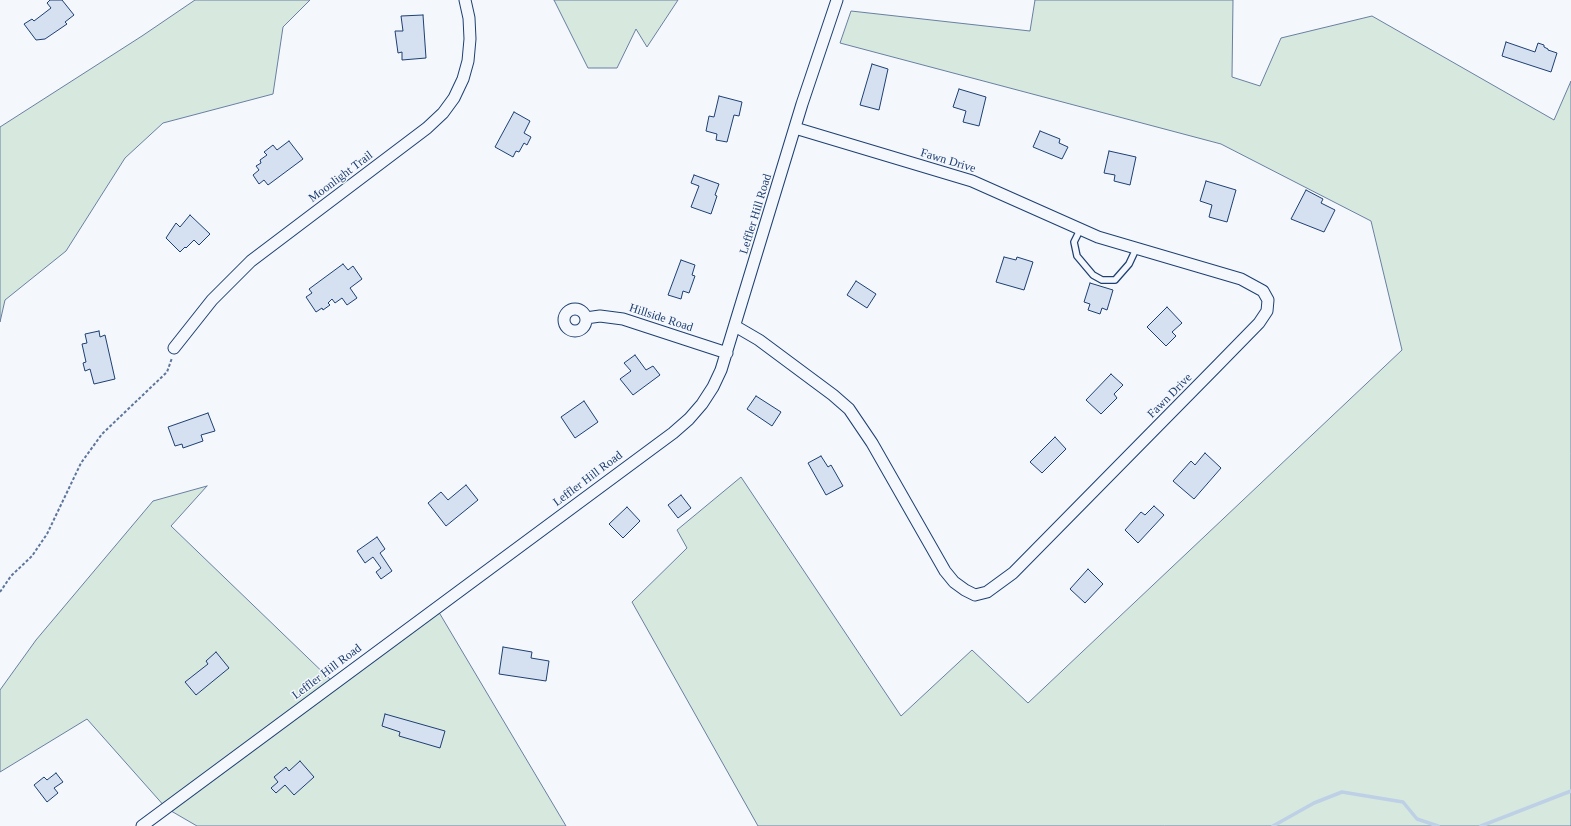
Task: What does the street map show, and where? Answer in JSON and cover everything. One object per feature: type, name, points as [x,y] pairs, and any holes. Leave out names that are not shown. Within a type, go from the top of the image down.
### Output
[{"type":"street","name":"Moonlight Trail","points":[[174,348],[212,300],[251,261],[427,128],[443,113],[454,98],[463,79],[468,61],[470,39],[469,18],[465,0]]},
{"type":"street","name":"Leffler Hill Road","points":[[142,826],[673,433],[689,419],[709,393],[721,370],[736,326],[795,128],[837,0]]},
{"type":"street","name":"Fawn Drive","points":[[736,326],[759,340],[833,395],[849,409],[872,443],[945,571],[954,582],[975,595],[987,592],[1013,573],[1221,363],[1259,323],[1267,312],[1268,300],[1263,291],[1254,284],[1241,278],[1136,249],[1080,230],[995,190],[972,181],[795,128]]},
{"type":"street","name":"Hillside Road","points":[[586,318],[600,316],[623,319],[727,353]]},
{"type":"lane","points":[[1080,230],[1074,242],[1077,256],[1092,275],[1102,280],[1115,280],[1129,264],[1136,249]]},
{"type":"path","points":[[0,592],[11,576],[32,556],[47,534],[81,462],[102,434],[167,372],[174,348]]},
{"type":"shaded area","points":[[195,0],[310,0],[283,27],[273,94],[163,123],[125,158],[66,251],[5,300],[0,322],[0,127],[142,36]]},
{"type":"shaded area","points":[[554,0],[678,0],[647,47],[636,29],[617,68],[588,68]]},
{"type":"shaded area","points":[[1035,0],[1233,0],[1232,77],[1260,86],[1281,38],[1372,16],[1554,120],[1571,81],[1571,826],[758,826],[632,602],[687,548],[677,530],[741,477],[901,716],[972,650],[1028,703],[1402,350],[1371,221],[1221,144],[840,43],[851,11],[1030,31]]},
{"type":"shaded area","points":[[207,486],[171,526],[334,683],[437,609],[566,826],[197,826],[166,808],[87,719],[0,772],[0,690],[36,640],[153,501]]},
{"type":"building","points":[[50,0],[62,0],[74,15],[65,22],[67,24],[45,39],[36,40],[24,24],[32,19],[34,21],[51,8],[47,3]]},
{"type":"building","points":[[423,15],[426,58],[402,60],[402,52],[398,53],[395,31],[403,31],[401,16]]},
{"type":"building","points":[[1506,42],[1535,52],[1538,43],[1544,45],[1544,47],[1548,50],[1557,53],[1551,72],[1502,56]]},
{"type":"building","points":[[872,64],[888,69],[879,110],[860,105]]},
{"type":"building","points":[[959,89],[986,97],[979,126],[963,122],[966,111],[953,107]]},
{"type":"building","points":[[719,96],[742,102],[739,116],[734,115],[727,142],[716,140],[717,134],[706,131],[709,116],[714,117]]},
{"type":"building","points":[[514,112],[530,121],[524,133],[531,137],[527,145],[524,143],[519,152],[516,151],[513,157],[495,147]]},
{"type":"building","points":[[1040,131],[1060,139],[1059,143],[1068,147],[1062,159],[1033,147]]},
{"type":"building","points":[[289,141],[303,159],[268,185],[264,180],[259,184],[253,175],[259,170],[256,166],[261,163],[260,160],[267,155],[264,152],[273,145],[277,150]]},
{"type":"building","points":[[1109,151],[1136,157],[1130,185],[1114,181],[1115,175],[1104,173]]},
{"type":"building","points":[[694,175],[719,184],[711,214],[691,207],[699,186],[691,183]]},
{"type":"building","points":[[1206,181],[1236,190],[1227,222],[1209,217],[1212,205],[1200,201]]},
{"type":"building","points":[[1306,190],[1323,199],[1321,203],[1335,210],[1324,232],[1291,219]]},
{"type":"building","points":[[190,215],[210,234],[199,245],[194,240],[180,252],[166,238],[176,223],[180,227]]},
{"type":"building","points":[[1004,257],[1016,260],[1017,257],[1033,262],[1024,290],[996,282]]},
{"type":"building","points":[[681,260],[695,265],[692,275],[695,276],[689,293],[683,291],[681,299],[668,295]]},
{"type":"building","points":[[343,264],[348,270],[353,266],[362,279],[350,288],[357,298],[347,305],[342,298],[335,303],[332,299],[328,303],[330,305],[323,310],[322,308],[316,312],[306,297],[312,293],[309,289]]},
{"type":"building","points":[[856,281],[876,294],[867,308],[847,295]]},
{"type":"building","points":[[1090,283],[1113,290],[1107,310],[1102,308],[1100,314],[1088,310],[1090,304],[1084,302]]},
{"type":"building","points":[[1167,307],[1182,323],[1172,332],[1176,336],[1166,346],[1147,327]]},
{"type":"building","points":[[99,331],[100,337],[105,335],[115,379],[94,384],[90,369],[85,371],[83,363],[86,362],[82,344],[87,343],[85,334]]},
{"type":"building","points":[[635,355],[646,370],[653,366],[660,375],[633,395],[620,379],[631,371],[624,363]]},
{"type":"building","points":[[1111,374],[1123,385],[1114,394],[1117,398],[1101,414],[1086,400]]},
{"type":"building","points":[[756,396],[781,412],[772,426],[747,409]]},
{"type":"building","points":[[584,401],[598,422],[575,438],[561,417]]},
{"type":"building","points":[[208,413],[215,431],[201,435],[203,441],[183,448],[182,444],[175,446],[168,427]]},
{"type":"building","points":[[1055,437],[1066,449],[1042,473],[1030,462]]},
{"type":"building","points":[[1205,453],[1221,468],[1194,499],[1173,481],[1191,461],[1195,465]]},
{"type":"building","points":[[821,456],[828,467],[831,465],[843,486],[826,495],[808,463]]},
{"type":"building","points":[[466,485],[478,500],[446,526],[428,503],[441,492],[448,500]]},
{"type":"building","points":[[681,495],[691,508],[678,518],[668,505]]},
{"type":"building","points":[[1154,506],[1164,515],[1138,543],[1125,530],[1141,512],[1145,515]]},
{"type":"building","points":[[627,507],[640,521],[623,538],[609,524]]},
{"type":"building","points":[[377,537],[385,549],[380,553],[392,571],[381,579],[376,572],[381,568],[373,557],[365,563],[357,551]]},
{"type":"building","points":[[1088,569],[1103,584],[1085,603],[1070,589]]},
{"type":"building","points":[[503,647],[532,652],[531,658],[549,661],[546,681],[499,674]]},
{"type":"building","points":[[216,652],[229,668],[196,695],[185,682],[208,664],[206,661]]},
{"type":"building","points":[[385,714],[445,731],[440,748],[399,736],[400,732],[382,726]]},
{"type":"building","points":[[300,761],[314,777],[294,795],[285,785],[276,793],[271,788],[278,782],[274,777],[286,767],[289,771]]},
{"type":"building","points":[[56,773],[63,782],[54,788],[58,793],[47,802],[34,785],[44,777],[47,780]]},
{"type":"waterway","points":[[1481,826],[1571,791]]},
{"type":"waterway","points":[[1273,826],[1314,803],[1342,792],[1403,802],[1417,819],[1438,826]]}]
